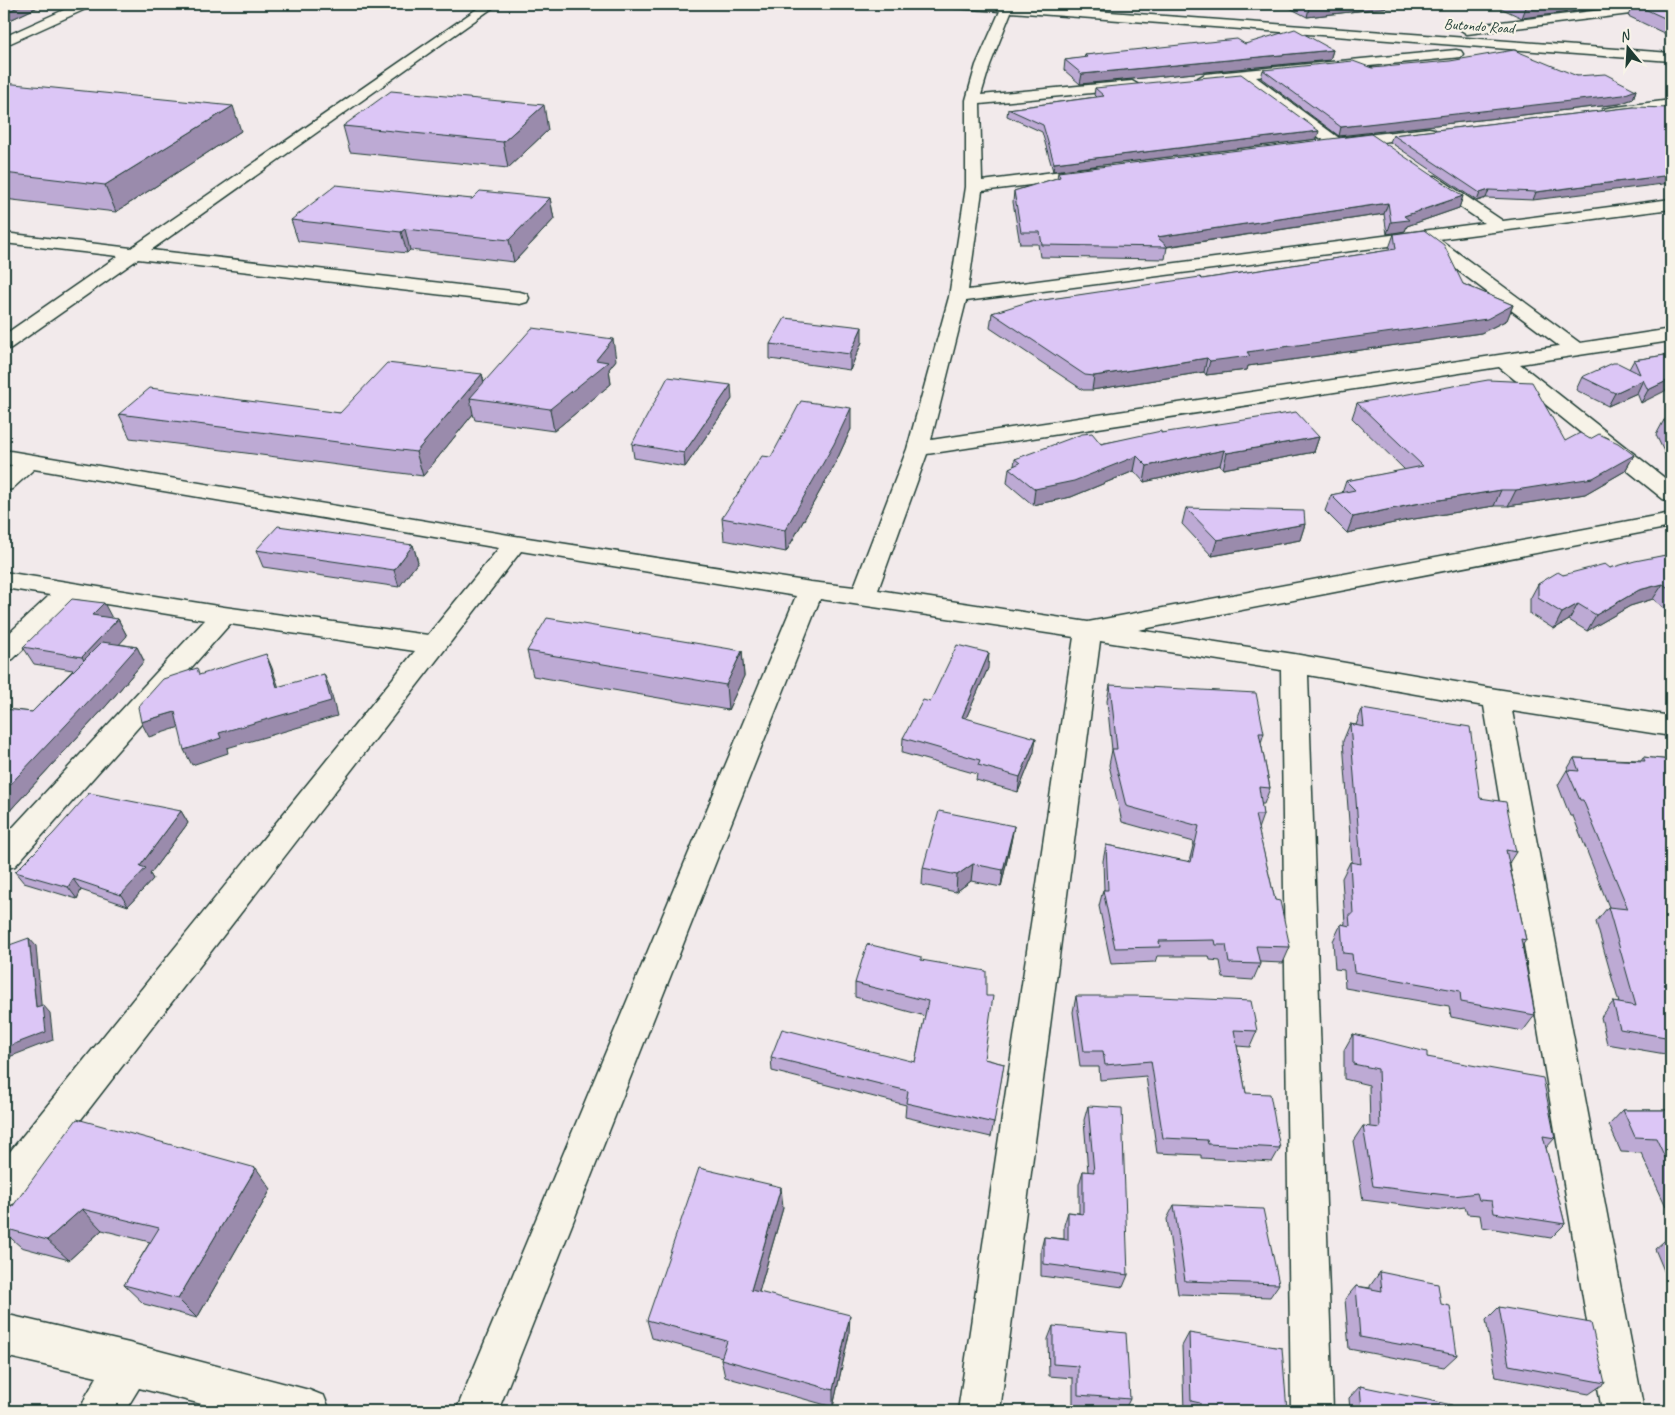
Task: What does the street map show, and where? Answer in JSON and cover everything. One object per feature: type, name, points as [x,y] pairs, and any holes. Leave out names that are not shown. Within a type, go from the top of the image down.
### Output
[{"type":"street","points":[[4,42],[86,4]]},
{"type":"street","points":[[4,344],[492,4]]},
{"type":"street","name":"Butondo Road","points":[[954,4],[1671,57]]},
{"type":"street","points":[[1404,37],[1671,5]]},
{"type":"street","points":[[1075,13],[1139,6]]},
{"type":"street","points":[[863,596],[918,449],[958,297],[974,187],[974,100],[983,65],[1007,8]]},
{"type":"street","points":[[4,26],[33,28]]},
{"type":"street","points":[[1195,79],[1532,47]]},
{"type":"street","points":[[1244,75],[1336,143]]},
{"type":"street","points":[[974,100],[1147,84]]},
{"type":"street","points":[[1596,113],[1671,104]]},
{"type":"street","points":[[1316,145],[1440,131]]},
{"type":"street","points":[[1371,138],[1387,149]]},
{"type":"street","points":[[974,187],[1111,170]]},
{"type":"street","points":[[1419,171],[1499,226]]},
{"type":"street","points":[[958,297],[1671,204]]},
{"type":"street","points":[[1423,236],[1577,350]]},
{"type":"street","points":[[4,238],[520,298]]},
{"type":"street","points":[[918,449],[1671,335]]},
{"type":"street","points":[[1504,361],[1671,494]]},
{"type":"street","points":[[4,457],[515,543],[1294,663],[1496,699],[1671,726]]},
{"type":"street","points":[[4,484],[29,461]]},
{"type":"street","points":[[1088,631],[1671,520]]},
{"type":"street","points":[[4,1189],[515,543]]},
{"type":"street","points":[[4,580],[224,615],[433,645]]},
{"type":"street","points":[[4,653],[70,590]]},
{"type":"street","points":[[477,1411],[811,590]]},
{"type":"street","points":[[4,857],[224,615]]},
{"type":"street","points":[[979,1411],[1088,631]]},
{"type":"street","points":[[1294,663],[1312,1411]]},
{"type":"street","points":[[1496,699],[1623,1411]]},
{"type":"street","points":[[4,1335],[129,1364],[309,1411]]},
{"type":"street","points":[[101,1411],[129,1364]]},
{"type":"building","points":[[4,4],[24,4],[4,13]]},
{"type":"building","points":[[1634,4],[1671,4],[1671,21]]},
{"type":"building","points":[[1295,29],[1333,50],[1082,74],[1065,60],[1087,57],[1085,55],[1237,39],[1245,44]]},
{"type":"building","points":[[1514,50],[1577,76],[1605,74],[1636,90],[1623,95],[1341,127],[1263,70],[1353,61],[1372,68],[1450,61]]},
{"type":"building","points":[[1241,74],[1319,131],[1054,163],[1043,125],[1008,109],[1104,96],[1095,88]]},
{"type":"building","points":[[4,83],[233,106],[105,185],[4,173]]},
{"type":"building","points":[[391,91],[544,105],[503,142],[343,126]]},
{"type":"building","points":[[1634,107],[1671,108],[1671,175],[1536,192],[1489,190],[1480,193],[1393,135]]},
{"type":"building","points":[[1371,134],[1463,196],[1404,216],[1409,220],[1391,222],[1388,203],[1157,237],[1168,247],[1042,245],[1040,232],[1021,232],[1014,191],[1060,177],[1058,172]]},
{"type":"building","points":[[336,185],[472,199],[480,191],[550,198],[509,240],[405,229],[401,232],[291,220]]},
{"type":"building","points":[[1424,230],[1444,245],[1463,284],[1513,305],[1487,319],[1247,352],[1250,356],[1210,361],[1207,358],[1094,376],[1085,375],[992,313],[1034,300],[1200,277],[1202,279],[1396,249],[1394,234]]},
{"type":"building","points":[[785,318],[862,327],[850,354],[770,344]]},
{"type":"building","points":[[532,328],[613,339],[596,360],[608,362],[550,409],[470,398]]},
{"type":"building","points":[[1671,354],[1671,379],[1648,390],[1643,380],[1615,393],[1582,377],[1613,363],[1618,363],[1640,374],[1634,360]]},
{"type":"building","points":[[387,363],[482,374],[416,452],[119,414],[150,388],[340,413]]},
{"type":"building","points":[[668,377],[731,385],[684,453],[632,444]]},
{"type":"building","points":[[1488,380],[1532,382],[1565,441],[1580,433],[1590,439],[1599,434],[1618,443],[1634,455],[1593,478],[1516,490],[1501,490],[1415,504],[1353,517],[1331,495],[1355,490],[1346,481],[1423,466],[1357,403]]},
{"type":"building","points":[[801,401],[851,408],[834,444],[785,530],[722,518],[762,456],[771,457]]},
{"type":"building","points":[[1296,412],[1319,437],[1227,453],[1224,450],[1147,466],[1137,456],[1074,481],[1035,489],[1009,468],[1020,463],[1015,459],[1082,434],[1092,433],[1101,444],[1161,431],[1161,433]]},
{"type":"building","points":[[1664,420],[1671,420],[1671,434]]},
{"type":"building","points":[[1186,508],[1304,511],[1305,524],[1217,540]]},
{"type":"building","points":[[278,526],[413,545],[394,570],[256,550]]},
{"type":"building","points":[[1671,554],[1671,590],[1663,584],[1639,590],[1596,615],[1578,604],[1562,613],[1538,598],[1538,584],[1558,572],[1563,575],[1605,564],[1610,568]]},
{"type":"building","points":[[72,599],[104,603],[92,615],[118,619],[82,657],[23,647]]},
{"type":"building","points":[[547,618],[742,651],[726,685],[527,651]]},
{"type":"building","points":[[102,642],[137,647],[4,791],[4,709],[32,712]]},
{"type":"building","points":[[957,645],[989,653],[962,717],[1036,738],[1020,777],[978,765],[980,760],[903,738],[923,700],[930,702]]},
{"type":"building","points":[[266,654],[277,687],[324,674],[331,701],[219,733],[221,738],[184,750],[175,712],[141,722],[138,707],[163,679],[197,668],[199,675]]},
{"type":"building","points":[[1110,685],[1256,693],[1264,733],[1259,733],[1270,788],[1259,787],[1263,815],[1255,815],[1275,900],[1280,901],[1290,947],[1256,946],[1260,964],[1229,963],[1226,945],[1216,945],[1215,940],[1159,941],[1160,947],[1115,948],[1103,890],[1108,890],[1106,845],[1191,862],[1199,826],[1126,806],[1112,749],[1117,749]]},
{"type":"building","points":[[1362,709],[1470,727],[1480,798],[1506,802],[1516,852],[1506,850],[1526,940],[1521,939],[1535,1015],[1461,1002],[1460,991],[1354,972],[1352,954],[1343,953],[1341,924],[1350,926],[1349,914],[1353,914],[1350,862],[1361,864],[1350,724],[1364,727]]},
{"type":"building","points":[[1643,757],[1671,760],[1671,1038],[1620,1029],[1613,1002],[1636,1006],[1608,907],[1628,909],[1583,800],[1580,800],[1567,770],[1579,771],[1574,758],[1645,761]]},
{"type":"building","points":[[89,793],[181,811],[140,866],[146,868],[121,895],[73,879],[68,887],[15,872],[53,834]]},
{"type":"building","points":[[939,811],[1014,826],[1003,870],[973,864],[957,875],[923,868]]},
{"type":"building","points":[[29,938],[36,1007],[43,1005],[46,1032],[4,1048],[4,947]]},
{"type":"building","points":[[867,944],[921,957],[921,960],[986,971],[986,996],[993,996],[984,1059],[1004,1064],[994,1123],[906,1103],[908,1091],[771,1057],[782,1029],[915,1062],[928,1001],[855,983]]},
{"type":"building","points":[[1076,996],[1135,996],[1251,1001],[1257,1031],[1234,1030],[1246,1093],[1270,1094],[1280,1148],[1208,1144],[1207,1140],[1163,1138],[1151,1061],[1105,1065],[1103,1051],[1084,1051]]},
{"type":"building","points":[[1353,1034],[1427,1052],[1427,1057],[1543,1078],[1555,1138],[1543,1136],[1565,1224],[1494,1213],[1492,1201],[1479,1200],[1477,1193],[1454,1196],[1373,1186],[1363,1126],[1380,1128],[1378,1069],[1353,1064]]},
{"type":"building","points":[[1088,1106],[1122,1108],[1128,1275],[1044,1264],[1044,1237],[1068,1240],[1068,1212],[1083,1214],[1083,1171],[1094,1172]]},
{"type":"building","points":[[1623,1110],[1671,1110],[1671,1170],[1656,1138],[1635,1137]]},
{"type":"building","points":[[77,1119],[256,1168],[178,1299],[124,1285],[159,1228],[82,1209],[47,1240],[4,1228],[4,1218]]},
{"type":"building","points":[[699,1168],[781,1187],[751,1290],[850,1315],[833,1390],[721,1359],[727,1341],[647,1320]]},
{"type":"building","points":[[1174,1205],[1263,1209],[1279,1284],[1185,1281]]},
{"type":"building","points":[[1380,1272],[1438,1284],[1441,1304],[1450,1306],[1457,1355],[1360,1337],[1356,1286],[1382,1291]]},
{"type":"building","points":[[1499,1307],[1591,1323],[1605,1383],[1509,1365]]},
{"type":"building","points":[[1053,1326],[1126,1333],[1130,1399],[1078,1395],[1078,1366],[1053,1364]]},
{"type":"building","points":[[1189,1333],[1282,1348],[1287,1411],[1200,1411],[1200,1403],[1191,1401]]},
{"type":"building","points":[[1360,1386],[1452,1405],[1452,1411],[1362,1411]]}]
